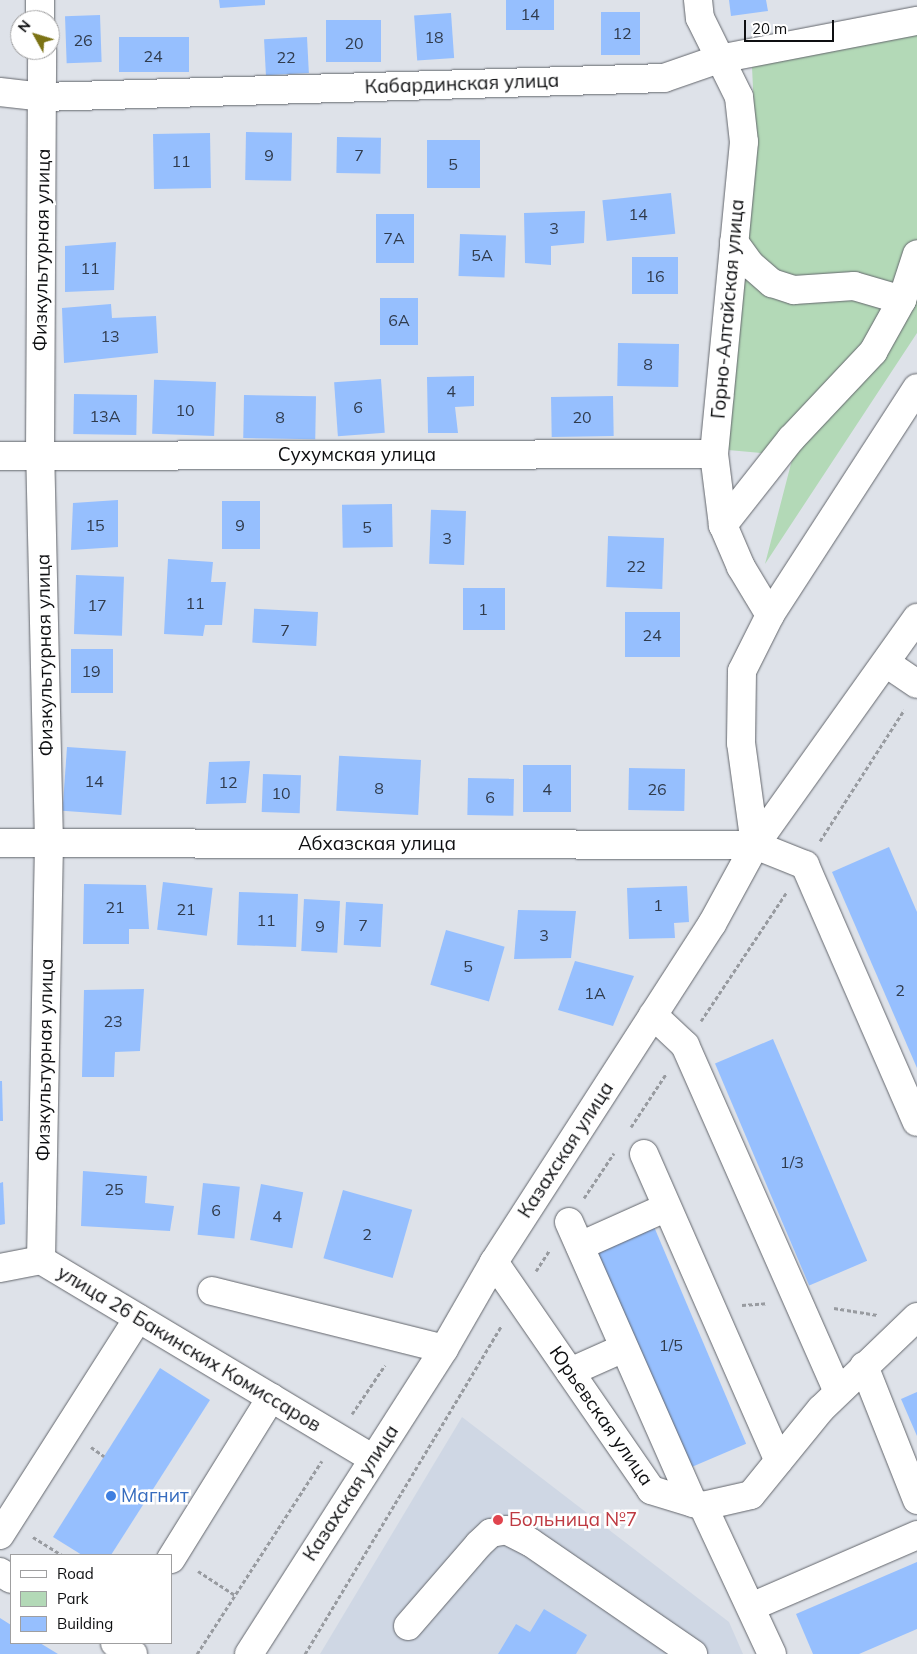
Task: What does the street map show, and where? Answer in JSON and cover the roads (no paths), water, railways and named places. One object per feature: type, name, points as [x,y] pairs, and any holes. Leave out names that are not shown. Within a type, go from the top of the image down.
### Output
[{"type":"street","name":"Горно-Алтайская улица","points":[[698,0],[700,18],[719,60],[739,97],[744,142],[714,454],[723,525],[741,567],[770,615]]},
{"type":"street","name":"Кабардинская улица","points":[[0,92],[43,97],[664,78],[719,60],[917,21]]},
{"type":"street","name":"Физкультурная улица","points":[[41,1260],[49,843],[40,456],[42,60]]},
{"type":"street","points":[[734,242],[751,265],[772,283],[794,290],[854,286],[902,300]]},
{"type":"street","points":[[723,525],[791,439],[873,352],[902,300],[917,254]]},
{"type":"street","points":[[917,388],[770,615],[742,672],[742,743],[755,845],[804,865],[917,1122]]},
{"type":"street","name":"Сухумская улица","points":[[0,456],[714,454]]},
{"type":"street","name":"Казахская улица","points":[[249,1654],[444,1349],[494,1262],[712,924],[755,845],[917,618]]},
{"type":"street","points":[[886,663],[912,695]]},
{"type":"street","name":"Абхазская улица","points":[[0,843],[755,845]]},
{"type":"street","points":[[653,1015],[685,1045],[838,1392]]},
{"type":"street","points":[[635,1143],[667,1207],[779,1461]]},
{"type":"street","points":[[667,1207],[574,1234],[624,1348],[698,1505],[751,1607],[772,1654]]},
{"type":"street","name":"улица 26 Бакинских Комиссаров","points":[[0,1268],[41,1260],[373,1459]]},
{"type":"street","name":"Юрьевская улица","points":[[494,1262],[652,1490],[698,1505]]},
{"type":"street","points":[[212,1291],[444,1349]]},
{"type":"street","points":[[698,1505],[751,1495],[838,1392],[917,1317]]},
{"type":"street","points":[[0,1535],[138,1318]]},
{"type":"street","points":[[570,1372],[624,1348]]},
{"type":"street","points":[[864,1366],[917,1500]]},
{"type":"street","points":[[172,1557],[272,1398]]},
{"type":"street","points":[[408,1626],[479,1544],[491,1533],[506,1530],[530,1542],[693,1654]]},
{"type":"street","points":[[751,1607],[917,1535]]},
{"type":"place","name":"Магнит","points":[[111,1496]]},
{"type":"place","name":"Больница №7","points":[[498,1520]]}]
